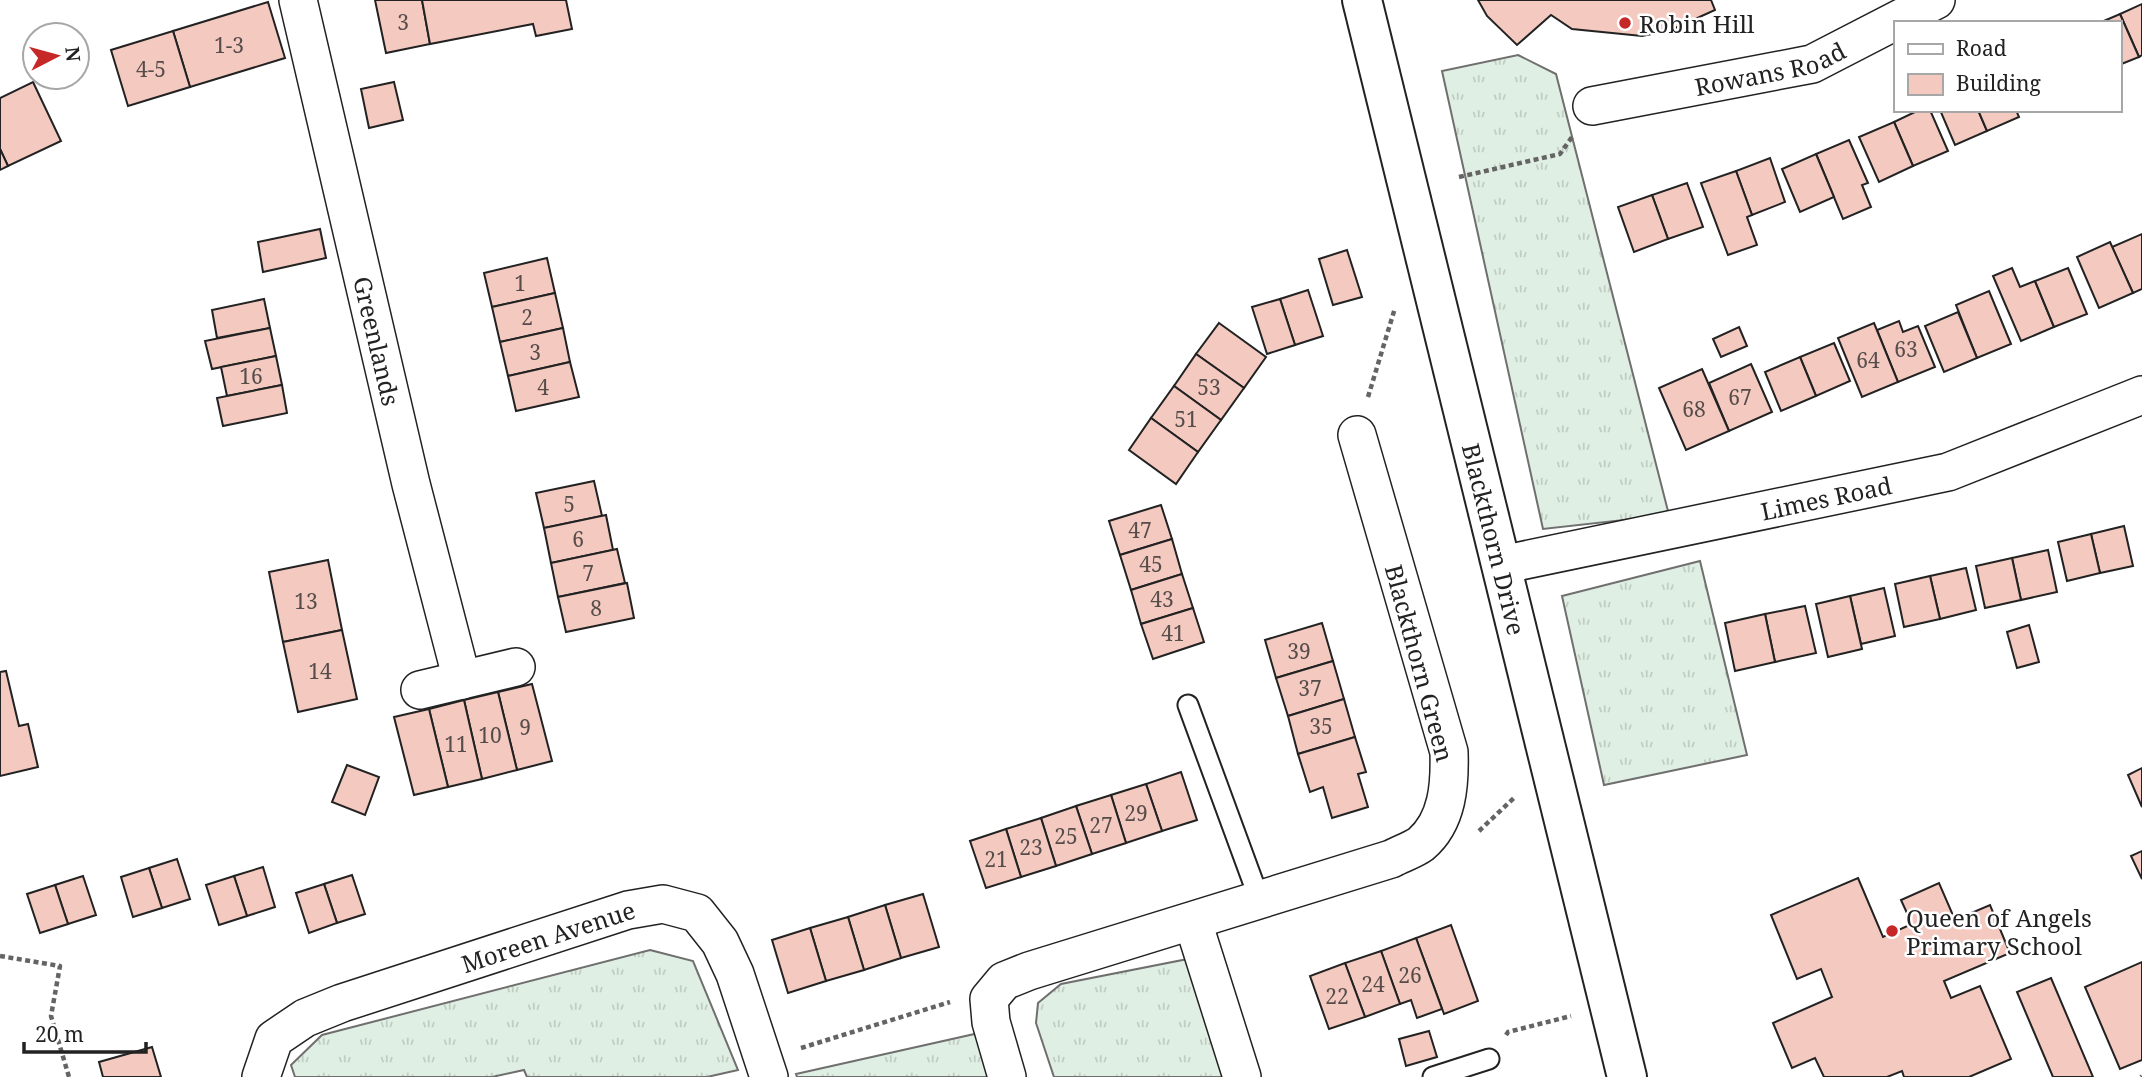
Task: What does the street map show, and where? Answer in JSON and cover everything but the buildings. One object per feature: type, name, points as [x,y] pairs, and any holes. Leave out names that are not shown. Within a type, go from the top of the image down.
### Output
[{"type":"street","name":"Greenlands","points":[[298,0],[411,484],[462,680]]},
{"type":"street","name":"Blackthorn Drive","points":[[1362,0],[1627,1077]]},
{"type":"street","name":"Rowans Road","points":[[1895,21],[1936,0]]},
{"type":"street","name":"Rowans Road","points":[[1592,106],[1812,64],[1894,22]]},
{"type":"street","name":"Limes Road","points":[[1501,565],[1948,472],[2142,395]]},
{"type":"street","name":"Blackthorn Green","points":[[989,999],[1004,981],[1029,971],[1391,859],[1420,844],[1440,819],[1450,787],[1449,752],[1357,435]]},
{"type":"street","points":[[420,690],[516,667]]},
{"type":"street","name":"Moreen Avenue","points":[[261,1077],[274,1040],[305,1018],[342,1003],[628,910],[663,904],[697,913],[720,942],[735,974],[766,1068]]},
{"type":"street","points":[[1193,922],[1242,1077]]},
{"type":"street","points":[[989,999],[991,1022],[1007,1077]]},
{"type":"lane","points":[[1188,705],[1260,901]]},
{"type":"lane","points":[[1433,1077],[1489,1059]]},
{"type":"path","points":[[1459,177],[1560,154],[1592,106]]},
{"type":"path","points":[[1357,435],[1395,307]]},
{"type":"path","points":[[1475,834],[1550,765]]},
{"type":"path","points":[[0,956],[60,966],[51,1016],[69,1077]]},
{"type":"path","points":[[766,1068],[961,998],[989,999]]},
{"type":"path","points":[[1489,1059],[1508,1032],[1609,1006]]},
{"type":"green space","points":[[1518,55],[1556,74],[1669,515],[1543,529],[1442,71]]},
{"type":"green space","points":[[1700,561],[1747,755],[1604,785],[1562,596]]},
{"type":"green space","points":[[650,950],[693,961],[738,1070],[707,1077],[527,1077],[524,1070],[492,1077],[295,1077],[291,1065],[322,1035]]},
{"type":"green space","points":[[1198,957],[1239,1077],[1054,1077],[1036,1023],[1038,1003],[1061,984]]},
{"type":"green space","points":[[979,1033],[991,1077],[797,1077],[796,1074]]},
{"type":"place","name":"Robin Hill","points":[[1625,23]]},
{"type":"place","name":"Queen of Angels Primary School","points":[[1892,931]]}]
